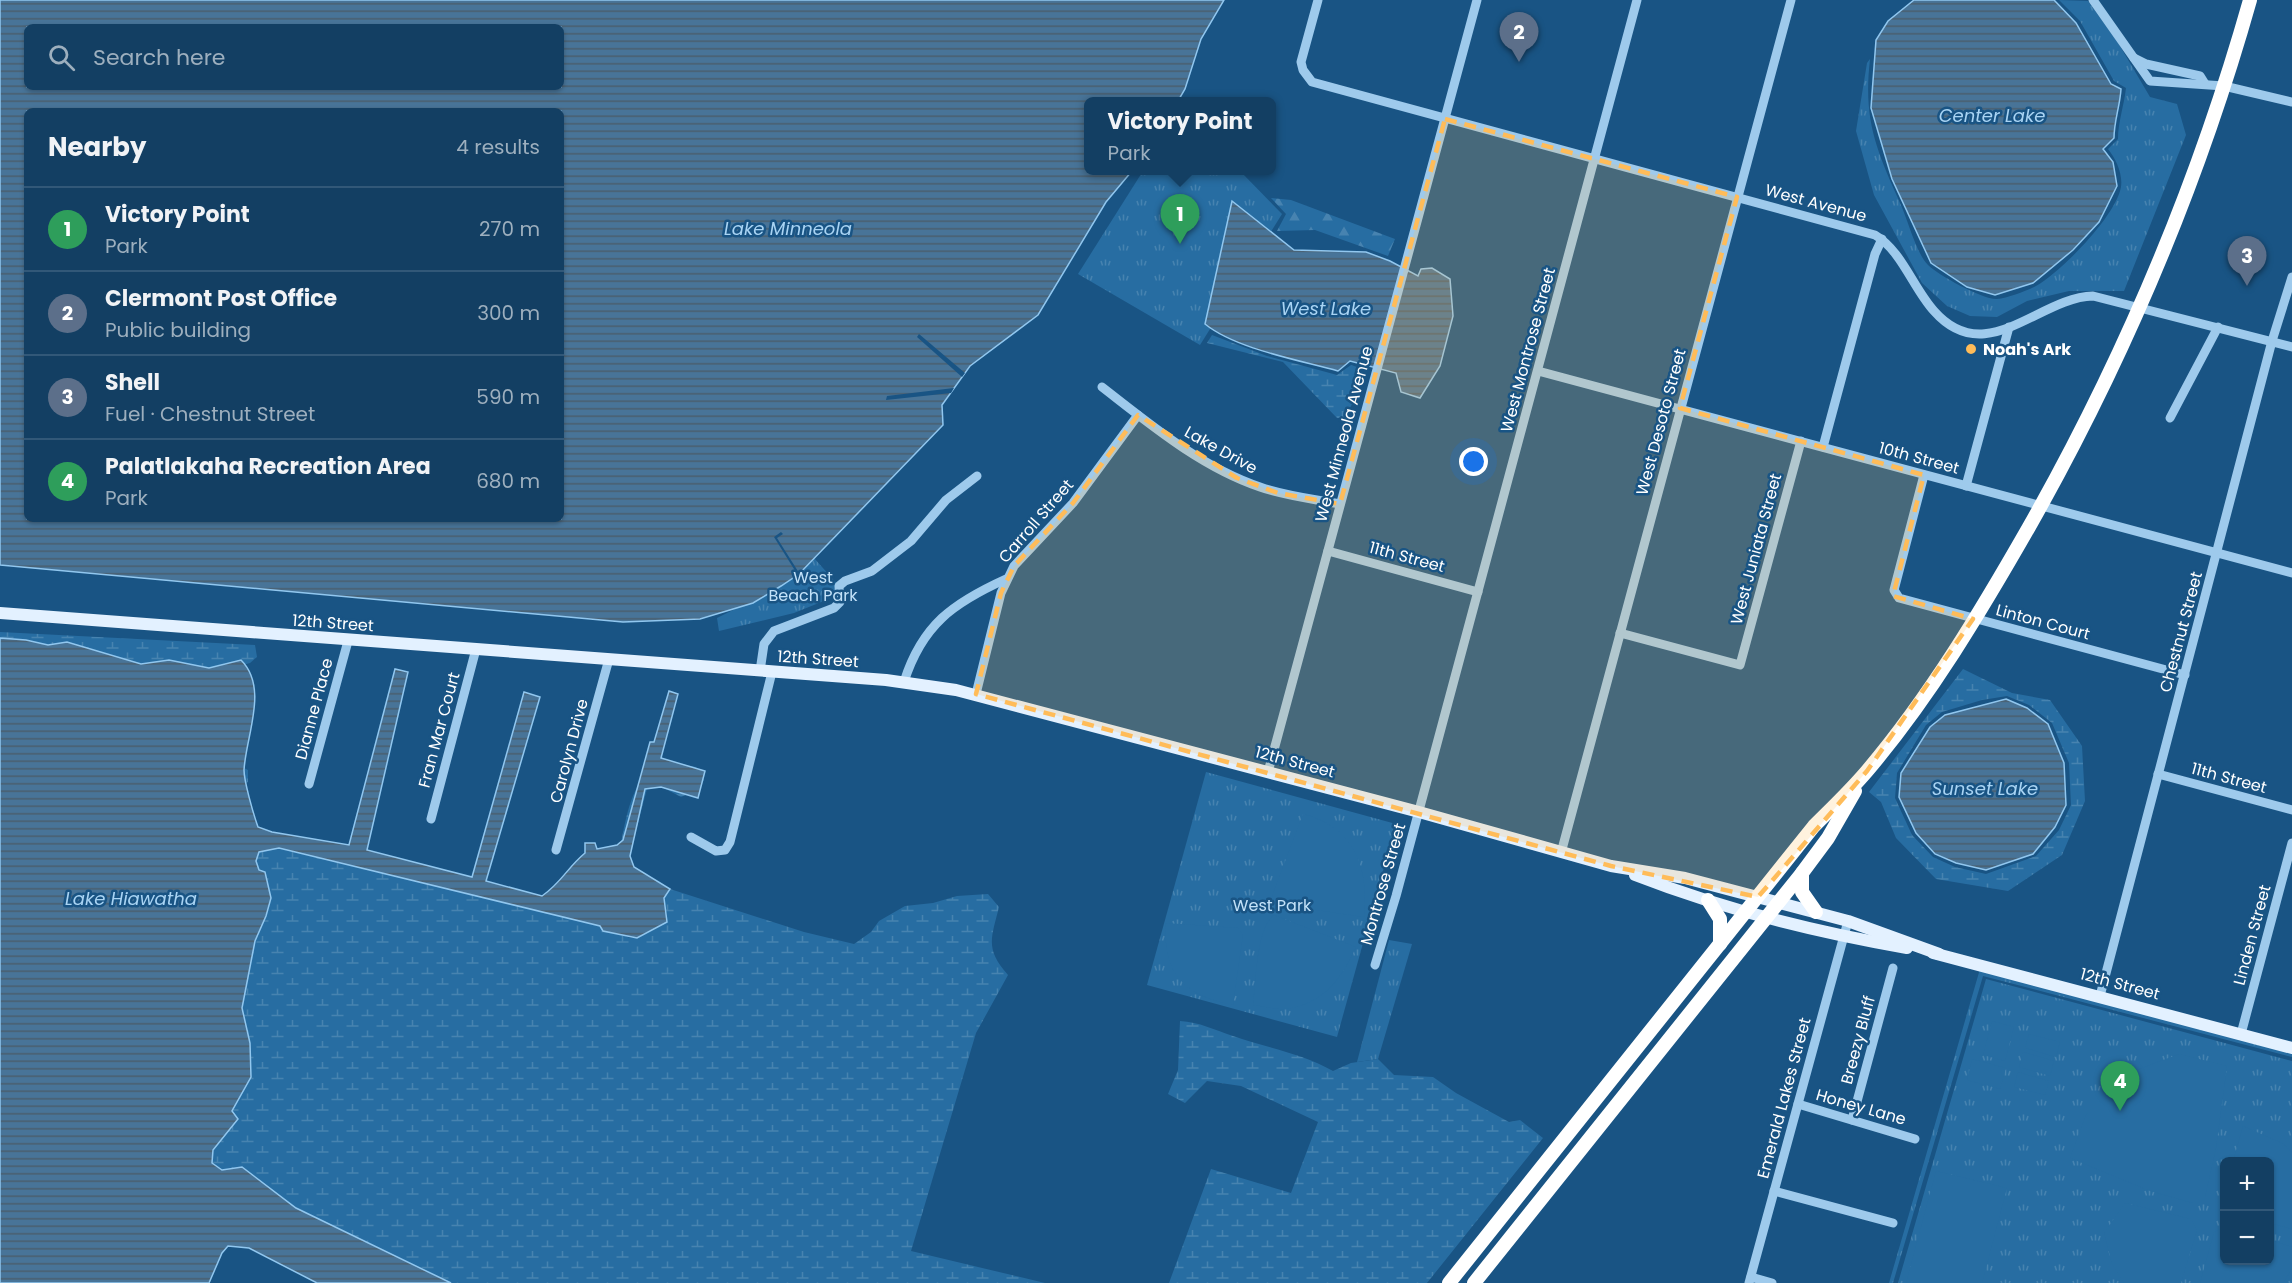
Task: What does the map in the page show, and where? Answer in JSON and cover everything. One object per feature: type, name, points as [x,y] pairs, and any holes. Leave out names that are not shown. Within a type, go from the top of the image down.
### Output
[{"type":"highway","points":[[1474,1283],[1802,873],[1828,838],[1867,771],[1921,698],[1973,619],[2040,506],[2096,401],[2140,307],[2185,196],[2224,86],[2250,0]]},
{"type":"highway","points":[[1449,1283],[1814,826],[1867,771]]},
{"type":"highway","points":[[1802,873],[1802,892],[1816,912]]},
{"type":"highway","points":[[1708,900],[1720,919],[1720,944]]},
{"type":"main road","name":"12th Street","points":[[0,613],[904,682],[975,694],[1419,812],[1611,866],[1685,878],[1816,912],[1848,921],[1939,954]]},
{"type":"main road","name":"12th Street","points":[[1611,866],[1680,893],[1843,937],[1939,954],[2292,1048]]},
{"type":"street","name":"West Avenue","points":[[1318,0],[1301,62],[1307,77],[1318,84],[1863,231],[1882,239],[1899,260],[1923,298],[1944,321],[1972,333],[1984,333],[2009,327],[2080,296],[2103,297],[2292,347]]},
{"type":"street","name":"West Minneola Avenue","points":[[1268,772],[1477,0]]},
{"type":"street","name":"West Montrose Street","points":[[1419,812],[1637,0]]},
{"type":"street","name":"West Desoto Street","points":[[1561,853],[1791,0]]},
{"type":"street","points":[[2093,0],[2150,81],[2224,86],[2292,102]]},
{"type":"street","points":[[2132,57],[2146,64],[2200,76],[2205,84]]},
{"type":"street","points":[[1823,447],[1875,254],[1882,239]]},
{"type":"street","name":"Chestnut Street","points":[[2100,996],[2272,341],[2292,277]]},
{"type":"street","points":[[1966,486],[2009,327]]},
{"type":"street","points":[[2170,417],[2218,327]]},
{"type":"street","name":"10th Street","points":[[1538,371],[2292,573]]},
{"type":"street","name":"Lake Drive","points":[[1102,387],[1181,447],[1237,478],[1278,493],[1340,504]]},
{"type":"street","name":"Carroll Street","points":[[975,694],[1006,579],[1022,556],[1073,503],[1138,415]]},
{"type":"street","name":"West Juniata Street","points":[[1620,633],[1740,665],[1801,441]]},
{"type":"street","name":"Linton Court","points":[[1924,475],[1894,590],[1895,595],[1973,619],[2185,675]]},
{"type":"street","points":[[691,837],[716,851],[725,850],[730,842],[766,671],[764,644],[774,631],[834,609],[840,602],[840,586],[845,581],[872,571],[911,541],[946,500],[977,476]]},
{"type":"street","name":"11th Street","points":[[1328,551],[1478,592]]},
{"type":"street","points":[[904,682],[917,648],[933,625],[964,600],[1006,579]]},
{"type":"street","name":"Dianne Place","points":[[309,784],[348,641]]},
{"type":"street","name":"Fran Mar Court","points":[[431,819],[476,650]]},
{"type":"street","name":"Carolyn Drive","points":[[556,850],[609,660]]},
{"type":"street","name":"11th Street","points":[[2158,774],[2292,810]]},
{"type":"street","name":"Montrose Street","points":[[1375,965],[1419,812]]},
{"type":"street","name":"Linden Street","points":[[2241,1034],[2292,843]]},
{"type":"street","points":[[1680,893],[1685,878]]},
{"type":"street","name":"Emerald Lakes Street","points":[[1750,1280],[1848,921]]},
{"type":"street","name":"Breezy Bluff","points":[[1852,1119],[1893,968]]},
{"type":"street","name":"Honey Lane","points":[[1798,1104],[1915,1139]]},
{"type":"street","points":[[1774,1191],[1893,1223]]},
{"type":"street","points":[[1750,1280],[1772,1283]]},
{"type":"highlighted area","points":[[1445,119],[1737,197],[1680,408],[1924,475],[1893,596],[1973,619],[1867,771],[1758,897],[1611,866],[976,694],[1001,593],[1014,566],[1073,503],[1138,415],[1237,478],[1278,493],[1340,504]]},
{"type":"green space","points":[[2059,0],[2088,1],[2117,41],[2150,97],[2177,104],[2186,135],[2124,291],[2069,291],[2027,301],[1997,317],[1970,316],[1947,306],[1922,283],[1874,195],[1856,131],[1867,63],[1870,59],[1868,100],[1873,134],[1884,166],[1924,260],[1941,275],[1982,296],[1997,299],[2012,296],[2047,279],[2073,256],[2109,213],[2121,187],[2118,167],[2108,149],[2118,139],[2126,88],[2114,81],[2080,21]]},
{"type":"green space","points":[[1140,175],[1244,175],[1282,214],[1200,345],[1078,274]]},
{"type":"green space","points":[[1271,198],[1291,200],[1395,239],[1388,256],[1315,230],[1277,231],[1286,214]]},
{"type":"green space","points":[[1212,335],[1267,356],[1337,375],[1351,365],[1363,369],[1360,388],[1345,418],[1337,418],[1283,362],[1207,343]]},
{"type":"green space","name":"West Beach Park","points":[[814,558],[839,586],[841,594],[794,613],[719,631],[717,618],[781,586]]},
{"type":"green space","points":[[0,632],[255,645],[257,657],[250,663],[239,666],[238,765],[248,770],[248,782],[240,786],[0,647]]},
{"type":"green space","points":[[1963,669],[2012,693],[2050,700],[2082,746],[2085,801],[2062,855],[2008,891],[1936,879],[1896,838],[1881,802],[1869,792]],"holes":[[[2007,696],[2029,705],[2052,723],[2069,763],[2071,805],[2059,830],[2036,856],[1986,874],[1955,867],[1933,857],[1912,835],[1895,798],[1897,773],[1926,725],[1942,712],[1982,700]]]},
{"type":"green space","points":[[675,763],[696,767],[704,780],[698,790],[681,797],[658,785],[647,789],[629,856],[621,843],[635,792],[653,765]]},
{"type":"green space","name":"West Park","points":[[1206,772],[1396,824],[1337,1037],[1147,985]]},
{"type":"green space","points":[[1303,814],[1321,820],[1335,829],[1355,852],[1364,882],[1364,917],[1275,904],[1272,896]]},
{"type":"green space","points":[[262,847],[293,848],[601,926],[630,938],[637,938],[663,925],[667,915],[664,898],[670,889],[804,932],[854,944],[871,932],[879,921],[905,906],[933,903],[957,896],[988,894],[999,907],[992,936],[993,950],[1008,975],[976,1033],[911,1251],[1045,1283],[412,1283],[264,1216],[186,1144],[249,858]]},
{"type":"green space","points":[[1274,915],[1356,947],[1338,979],[1330,988],[1311,1002],[1286,1009],[1253,1005],[1260,943],[1268,922]]},
{"type":"green space","points":[[1166,923],[1238,928],[1243,935],[1233,1005],[1202,996],[1180,980],[1168,956]]},
{"type":"green space","points":[[1389,940],[1412,944],[1378,1059],[1357,1062]]},
{"type":"green space","points":[[1980,969],[2292,1052],[2292,1057],[1983,976],[1893,1283],[1889,1283]]},
{"type":"green space","points":[[1986,979],[2292,1061],[2292,1283],[1898,1283]]},
{"type":"green space","points":[[1180,1021],[1296,1055],[1333,1071],[1351,1063],[1378,1059],[1394,1075],[1433,1077],[1456,1093],[1509,1122],[1520,1120],[1543,1138],[1427,1283],[1169,1283],[1211,1169],[1291,1193],[1318,1122],[1241,1086],[1207,1081],[1185,1103],[1168,1094],[1178,1070]]},
{"type":"green space","points":[[1992,1021],[2014,1027],[2005,1061],[1983,1055]]},
{"type":"green space","points":[[2029,1034],[2060,1042],[2056,1057],[2025,1048]]},
{"type":"green space","points":[[2023,1052],[2054,1061],[2050,1076],[2019,1067]]},
{"type":"green space","points":[[2179,1054],[2227,1066],[2216,1148],[2205,1197],[2193,1203],[2150,1191],[2070,1158],[2086,1115],[2126,1074]]},
{"type":"green space","points":[[1972,1059],[2006,1068],[2000,1089],[1967,1080]]},
{"type":"green space","points":[[2018,1072],[2049,1081],[2045,1095],[2014,1087]]},
{"type":"green space","points":[[2243,1126],[2284,1144],[2292,1153],[2292,1229],[2274,1224],[2274,1157],[2234,1157]]},
{"type":"green space","points":[[1936,1171],[2007,1188],[1982,1283],[1906,1283]]},
{"type":"green space","points":[[2125,1203],[2191,1219],[2197,1230],[2181,1283],[2124,1283],[2112,1264],[2104,1233]]},
{"type":"green space","points":[[2220,1229],[2220,1265],[2274,1265],[2274,1241],[2292,1247],[2292,1269],[2283,1283],[2200,1283],[2214,1232]]},
{"type":"water","name":"Lake Minneola","points":[[0,0],[1224,0],[1201,39],[1180,97],[1084,97],[1084,175],[1129,175],[1106,202],[1038,315],[970,366],[942,405],[943,425],[799,574],[781,586],[753,603],[700,619],[623,622],[0,565]]},
{"type":"water","name":"Center Lake","points":[[1914,0],[2054,0],[2076,23],[2111,84],[2121,89],[2114,138],[2103,149],[2113,162],[2117,186],[2099,222],[2073,250],[2033,283],[1995,295],[1967,287],[1931,263],[1892,179],[1871,108],[1876,40],[1888,21]]},
{"type":"water","name":"West Lake","points":[[1232,201],[1294,250],[1366,252],[1390,261],[1418,276],[1421,269],[1432,268],[1450,279],[1453,316],[1440,366],[1420,398],[1401,392],[1396,373],[1350,361],[1338,371],[1287,358],[1233,340],[1205,324]]},
{"type":"water","name":"Lake Hiawatha","points":[[0,638],[48,645],[67,642],[141,664],[169,660],[209,668],[241,660],[254,684],[254,712],[244,770],[258,827],[272,832],[349,845],[395,669],[408,672],[367,850],[472,877],[524,692],[540,697],[486,881],[542,896],[585,853],[585,843],[595,843],[597,849],[617,845],[623,840],[650,742],[654,742],[669,691],[678,694],[661,758],[705,771],[698,798],[661,787],[645,789],[630,856],[634,867],[670,889],[664,898],[667,922],[637,938],[603,931],[600,926],[279,848],[259,852],[256,861],[259,870],[265,872],[271,898],[255,941],[242,1008],[250,1043],[251,1077],[232,1111],[238,1119],[213,1150],[212,1163],[222,1170],[242,1167],[296,1208],[451,1283],[317,1283],[249,1248],[228,1246],[222,1253],[209,1283],[0,1283]]},
{"type":"water","name":"Sunset Lake","points":[[2006,699],[2027,708],[2048,724],[2064,763],[2066,805],[2055,827],[2033,854],[1986,870],[1956,863],[1935,854],[1916,833],[1899,797],[1901,773],[1930,727],[1945,715]]},
{"type":"pier","points":[[919,334],[965,373],[962,377],[917,337]]},
{"type":"pier","points":[[954,388],[951,393],[886,400],[887,396]]},
{"type":"pier","points":[[781,532],[783,534],[777,538],[801,576],[799,577],[774,537]]},
{"type":"place","name":"Clermont Post Office","points":[[1519,62]]},
{"type":"place","name":"Victory Point","points":[[1180,244]]},
{"type":"place","name":"Shell","points":[[2247,286]]},
{"type":"place","name":"Noah's Ark","points":[[1971,349]]},
{"type":"place","name":"Palatlakaha Recreation Area","points":[[2120,1111]]}]
